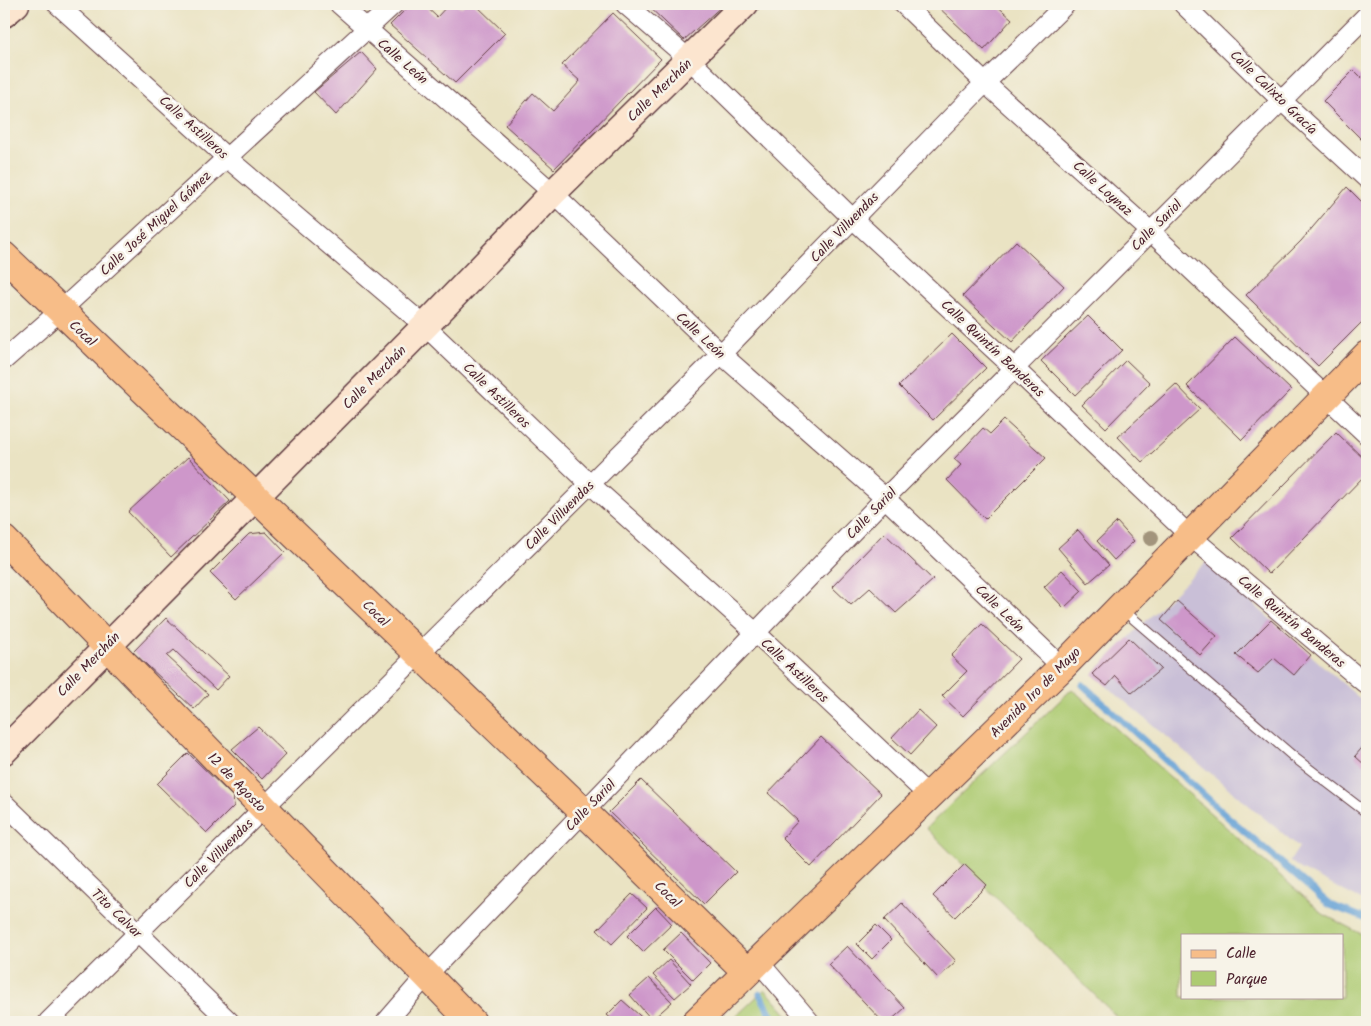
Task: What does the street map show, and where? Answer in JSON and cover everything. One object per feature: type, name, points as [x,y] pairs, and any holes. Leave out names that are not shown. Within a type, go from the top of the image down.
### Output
[{"type":"main road","name":"Cocal","points":[[4,256],[256,495],[419,656],[752,967]]},
{"type":"main road","name":"Avenida 1ro de Mayo","points":[[696,1022],[1062,667],[1367,355]]},
{"type":"main road","name":"12 de Agosto","points":[[4,540],[472,1022]]},
{"type":"street","points":[[4,14],[16,4]]},
{"type":"street","name":"Calle Astilleros","points":[[57,4],[226,157],[425,326],[590,484],[755,632],[929,796]]},
{"type":"street","name":"Calle León","points":[[339,4],[553,193],[720,354],[885,498],[1062,667]]},
{"type":"street","name":"Calle José Miguel Gómez","points":[[4,360],[60,311],[394,4]]},
{"type":"street","name":"Calle Quintín Banderas","points":[[625,4],[690,60],[852,218],[1014,368],[1189,536],[1367,685]]},
{"type":"street","name":"Calle Merchán","points":[[4,751],[425,326],[553,193],[745,4]]},
{"type":"street","name":"Calle Loynaz","points":[[903,4],[985,83],[1150,231],[1367,435]]},
{"type":"street","name":"Calle Villuendas","points":[[48,1022],[419,656],[720,354],[985,83],[1066,4]]},
{"type":"street","name":"Calle Calixto Gracía","points":[[1183,4],[1367,179]]},
{"type":"street","name":"Calle Sariol","points":[[386,1022],[426,976],[885,498],[1367,15]]},
{"type":"street","name":"Tito Calvar","points":[[4,803],[230,1022]]},
{"type":"street","name":"Cocal","points":[[752,967],[810,1022]]},
{"type":"lane","points":[[1120,607],[1295,758],[1367,813]]},
{"type":"shaded area","points":[[1206,562],[1367,705],[1367,903],[1299,868],[1290,861],[1299,847],[1092,674]]},
{"type":"green space","points":[[1072,689],[1323,914],[1367,937],[1367,1022],[1122,1022],[926,828]]},
{"type":"green space","points":[[765,989],[794,1022],[730,1022]]},
{"type":"building","points":[[411,4],[423,4],[437,17],[449,4],[455,4],[461,8],[465,4],[475,4],[505,33],[455,83],[390,25]]},
{"type":"building","points":[[646,4],[724,4],[684,40]]},
{"type":"building","points":[[935,4],[995,4],[1012,19],[984,50]]},
{"type":"building","points":[[613,13],[661,59],[554,169],[505,125],[533,93],[553,111],[580,81],[562,65]]},
{"type":"building","points":[[361,52],[377,69],[336,115],[314,92]]},
{"type":"building","points":[[1354,70],[1367,83],[1367,145],[1323,101]]},
{"type":"building","points":[[1347,187],[1367,207],[1367,317],[1318,366],[1246,295],[1301,241]]},
{"type":"building","points":[[1016,241],[1064,286],[1012,342],[963,296]]},
{"type":"building","points":[[1088,316],[1122,350],[1075,395],[1041,361]]},
{"type":"building","points":[[952,334],[986,368],[933,420],[899,386]]},
{"type":"building","points":[[1235,337],[1291,390],[1242,440],[1187,386]]},
{"type":"building","points":[[1126,360],[1150,383],[1106,428],[1082,405]]},
{"type":"building","points":[[1176,384],[1200,409],[1142,462],[1118,437]]},
{"type":"building","points":[[1004,420],[1046,458],[985,519],[947,480],[961,465],[954,459],[983,428],[990,434]]},
{"type":"building","points":[[1336,432],[1367,462],[1367,473],[1269,574],[1232,538]]},
{"type":"building","points":[[188,457],[230,501],[171,557],[128,512]]},
{"type":"building","points":[[1117,522],[1134,541],[1114,560],[1097,541]]},
{"type":"building","points":[[1078,530],[1109,565],[1088,583],[1058,548]]},
{"type":"building","points":[[266,532],[285,552],[236,599],[210,573],[249,534]]},
{"type":"building","points":[[884,533],[933,580],[896,613],[870,588],[851,605],[832,587]]},
{"type":"building","points":[[1062,570],[1082,591],[1064,608],[1044,587]]},
{"type":"building","points":[[1177,601],[1217,636],[1200,655],[1161,620]]},
{"type":"building","points":[[166,618],[229,676],[216,690],[174,650],[167,656],[208,694],[194,709],[133,652]]},
{"type":"building","points":[[1271,620],[1311,655],[1294,675],[1274,658],[1258,673],[1236,655]]},
{"type":"building","points":[[982,624],[1019,659],[963,716],[942,696],[967,671],[951,656]]},
{"type":"building","points":[[1129,638],[1161,669],[1132,693],[1116,676],[1107,686],[1092,674]]},
{"type":"building","points":[[918,710],[936,727],[910,755],[892,738]]},
{"type":"building","points":[[258,727],[286,754],[262,779],[232,749]]},
{"type":"building","points":[[821,737],[881,794],[811,867],[782,838],[798,821],[768,793]]},
{"type":"building","points":[[1367,742],[1367,767],[1355,756]]},
{"type":"building","points":[[188,753],[233,797],[234,806],[207,833],[157,784]]},
{"type":"building","points":[[641,780],[736,872],[704,904],[609,812]]},
{"type":"building","points":[[965,864],[987,885],[955,917],[933,896]]},
{"type":"building","points":[[632,894],[647,908],[612,944],[597,930]]},
{"type":"building","points":[[902,903],[956,961],[938,978],[884,920]]},
{"type":"building","points":[[656,907],[672,924],[643,952],[627,936]]},
{"type":"building","points":[[876,925],[891,940],[872,959],[857,944]]},
{"type":"building","points":[[681,933],[710,963],[693,980],[663,950]]},
{"type":"building","points":[[847,946],[905,1008],[889,1022],[883,1022],[828,964]]},
{"type":"building","points":[[669,960],[691,984],[675,998],[653,975]]},
{"type":"building","points":[[649,978],[672,1002],[652,1020],[630,995]]},
{"type":"building","points":[[622,1000],[647,1022],[615,1022],[607,1015]]},
{"type":"waterway","points":[[1083,685],[1229,818],[1330,905],[1367,919]]},
{"type":"waterway","points":[[760,994],[775,1022]]}]
